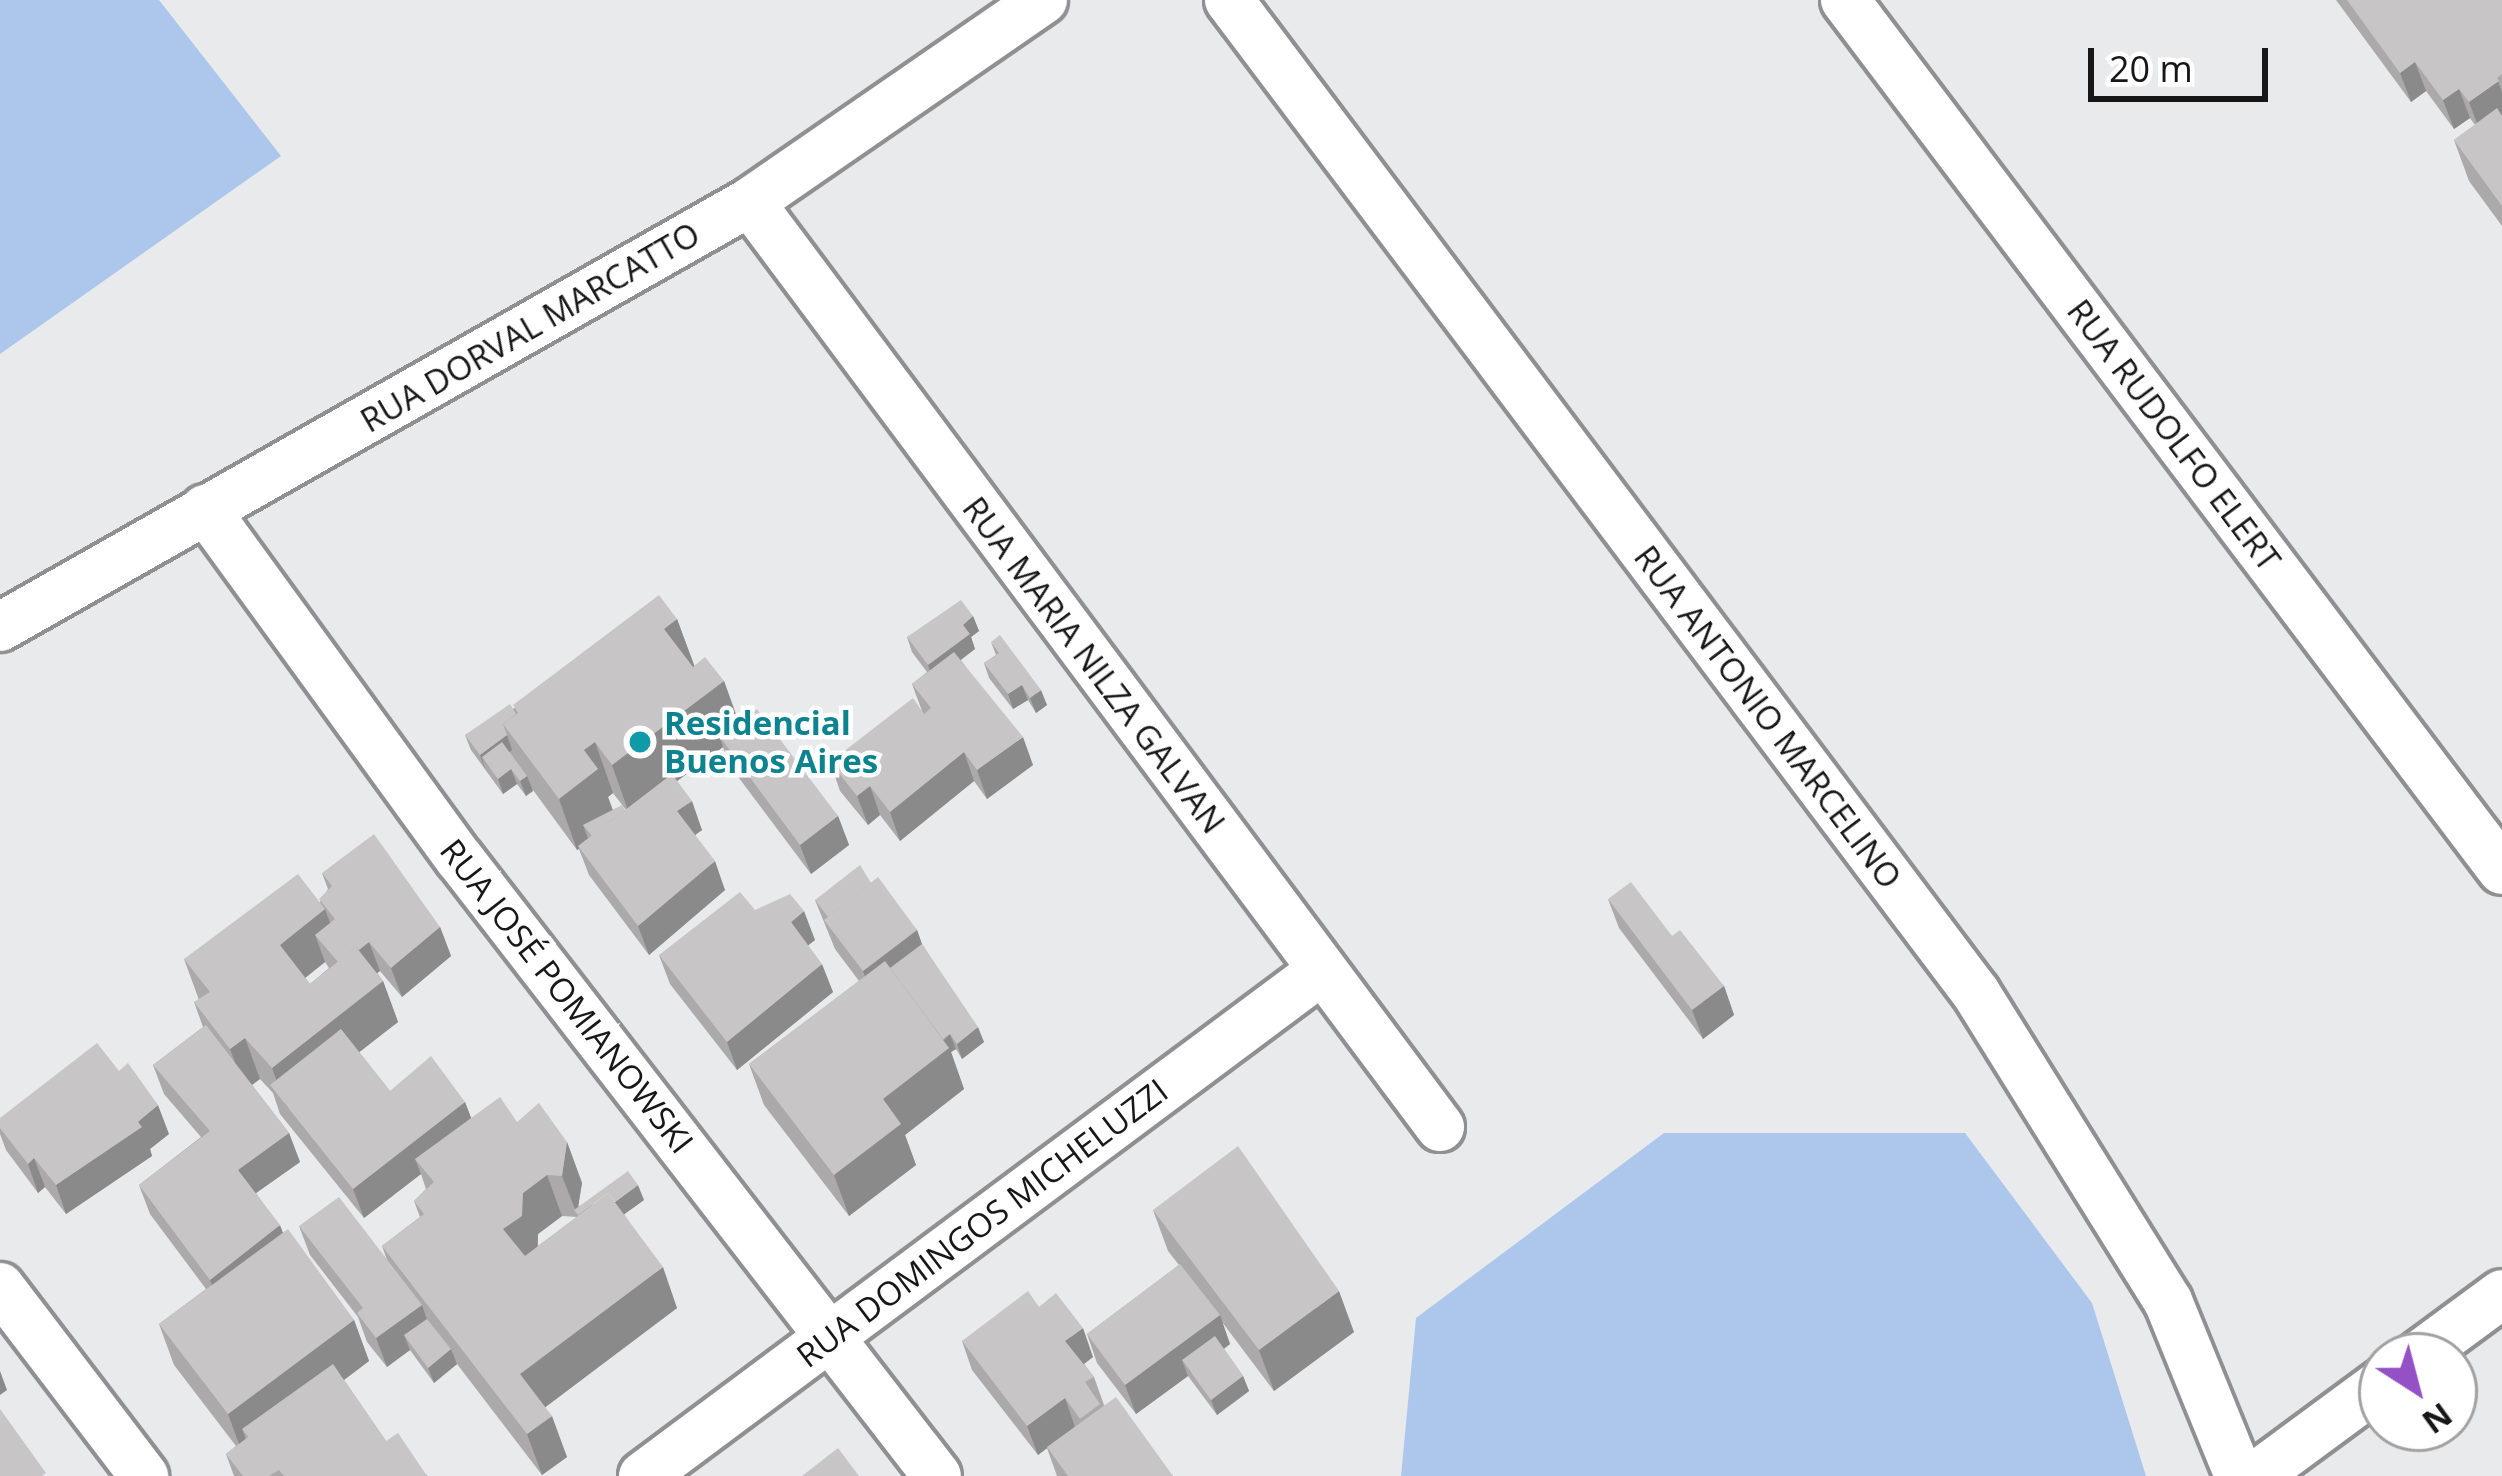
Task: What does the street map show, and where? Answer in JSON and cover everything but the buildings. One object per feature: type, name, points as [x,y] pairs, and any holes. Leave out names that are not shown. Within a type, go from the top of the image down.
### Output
[{"type":"street","name":"RUA DORVAL MARCATTO","points":[[0,627],[750,202],[1043,0]]},
{"type":"street","name":"RUA ANTONIO MARCELINO","points":[[1229,0],[1976,994],[2168,1300],[2239,1476]]},
{"type":"street","name":"RUA RUDOLFO ELERT","points":[[1845,0],[2502,870]]},
{"type":"street","name":"RUA MARIA NILZA GALVAN","points":[[750,202],[1440,1127]]},
{"type":"street","name":"RUA JOSÉ POMIANOWSKI","points":[[205,509],[459,858],[937,1476]]},
{"type":"street","name":"RUA DOMINGOS MICHELUZZI","points":[[643,1476],[1321,971]]},
{"type":"street","points":[[0,1287],[144,1476]]},
{"type":"street","points":[[2451,1332],[2502,1294]]},
{"type":"street","points":[[2256,1476],[2358,1401]]},
{"type":"shaded area","points":[[0,0],[159,0],[281,156],[0,354]]},
{"type":"shaded area","points":[[1664,1133],[1965,1133],[2092,1303],[2146,1476],[1401,1476],[1416,1318]]},
{"type":"place","name":"Residencial Buenos Aires","points":[[640,742]]}]
